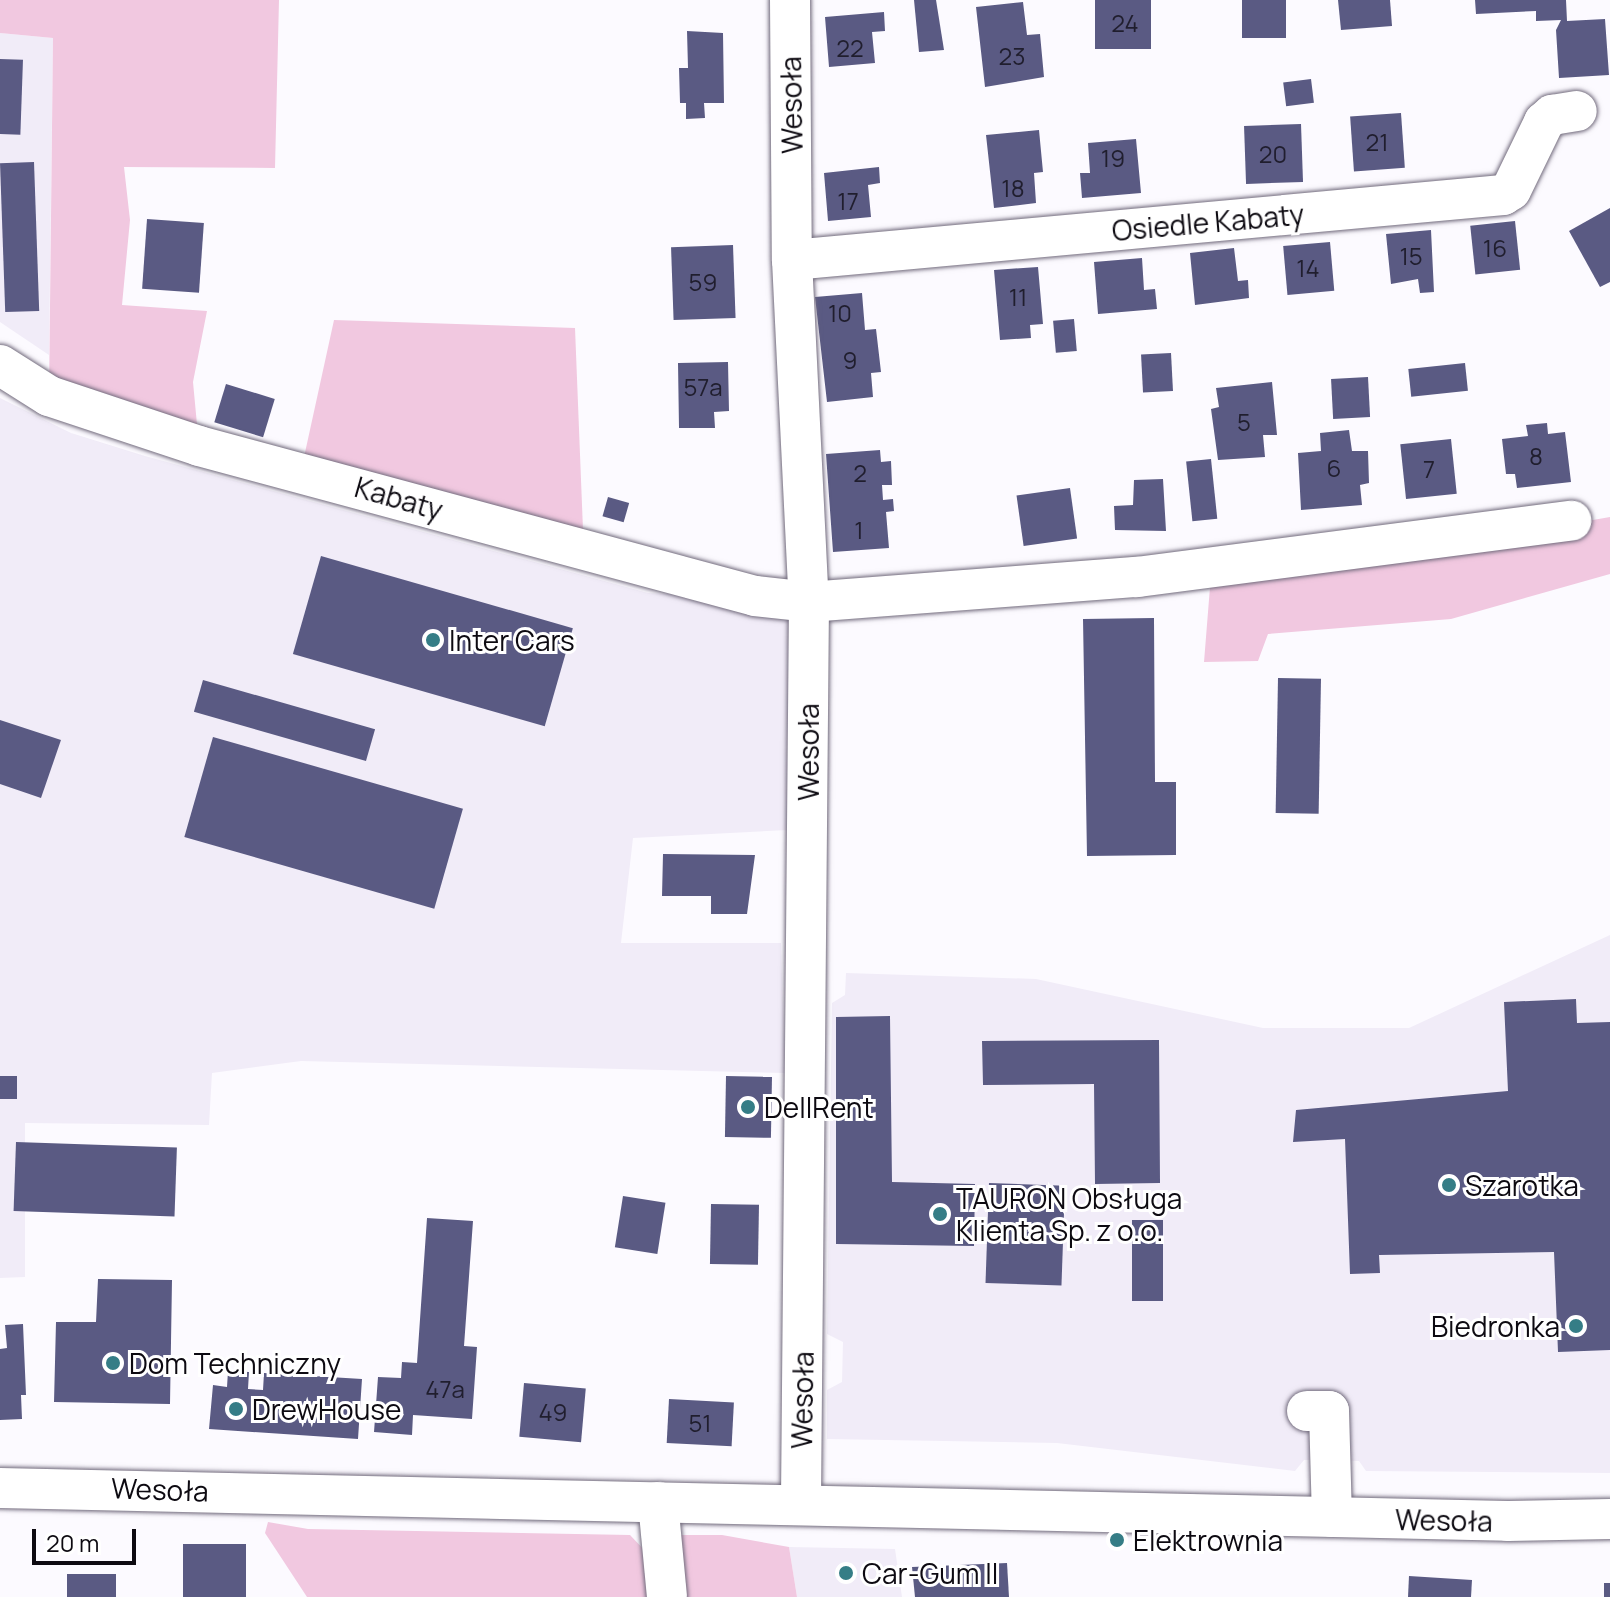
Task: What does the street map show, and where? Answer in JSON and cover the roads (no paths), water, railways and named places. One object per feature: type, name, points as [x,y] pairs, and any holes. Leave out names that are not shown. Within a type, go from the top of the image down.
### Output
[{"type":"street","name":"Wesoła","points":[[790,0],[792,260],[809,602],[801,1505]]},
{"type":"street","name":"Osiedle Kabaty","points":[[792,260],[1503,195],[1511,190],[1544,122],[1552,115],[1577,111]]},
{"type":"street","name":"Kabaty","points":[[0,365],[49,396],[199,446],[697,581],[809,602]]},
{"type":"street","points":[[809,602],[1137,577],[1571,521]]},
{"type":"street","points":[[1307,1411],[1329,1411],[1332,1517]]},
{"type":"street","name":"Wesoła","points":[[0,1488],[1559,1522],[1610,1519]]},
{"type":"street","points":[[658,1502],[667,1597]]},
{"type":"street","name":"Wesoła","points":[[1559,1522],[1610,1530]]},
{"type":"place","name":"Inter Cars","points":[[433,640]]},
{"type":"place","name":"DellRent","points":[[748,1107]]},
{"type":"place","name":"Szarotka","points":[[1449,1185]]},
{"type":"place","name":"TAURON Obsługa Klienta Sp. z o.o.","points":[[940,1214]]},
{"type":"place","name":"Biedronka","points":[[1576,1326]]},
{"type":"place","name":"Dom Techniczny","points":[[113,1363]]},
{"type":"place","name":"DrewHouse","points":[[236,1409]]},
{"type":"place","name":"Elektrownia","points":[[1117,1540]]},
{"type":"place","name":"Car-Gum II","points":[[846,1573]]}]
